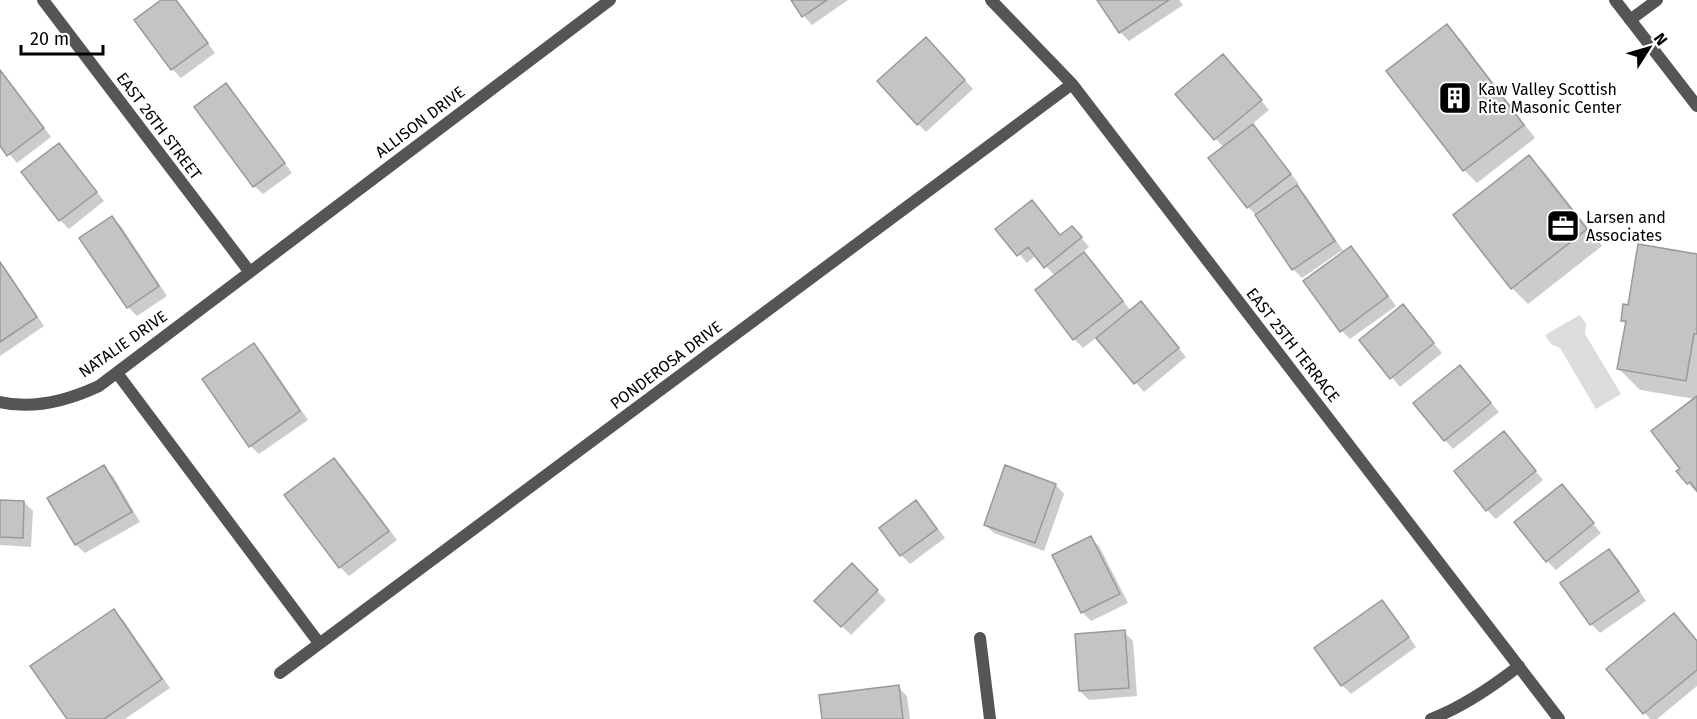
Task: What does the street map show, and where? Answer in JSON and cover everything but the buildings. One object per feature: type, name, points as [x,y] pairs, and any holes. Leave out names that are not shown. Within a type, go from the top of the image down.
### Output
[{"type":"street","name":"ALLISON DRIVE","points":[[249,271],[610,0]]},
{"type":"street","name":"EAST 25TH TERRACE","points":[[991,0],[1072,84],[1559,719]]},
{"type":"street","points":[[1615,0],[1697,106]]},
{"type":"street","points":[[1630,20],[1657,0]]},
{"type":"street","name":"EAST 26TH STREET","points":[[45,1],[249,271]]},
{"type":"street","name":"PONDEROSA DRIVE","points":[[280,673],[1072,84]]},
{"type":"street","name":"NATALIE DRIVE","points":[[0,402],[33,405],[61,400],[88,391],[117,373],[249,271]]},
{"type":"street","points":[[117,373],[319,643]]},
{"type":"street","points":[[980,638],[990,719]]},
{"type":"street","points":[[1431,719],[1446,714],[1493,686],[1519,666]]},
{"type":"shaded area","points":[[1580,315],[1586,324],[1585,334],[1621,394],[1596,409],[1560,348],[1551,344],[1545,335]]},
{"type":"place","name":"Kaw Valley Scottish Rite Masonic Center","points":[[1455,98]]},
{"type":"place","name":"Larsen and Associates","points":[[1563,226]]}]
